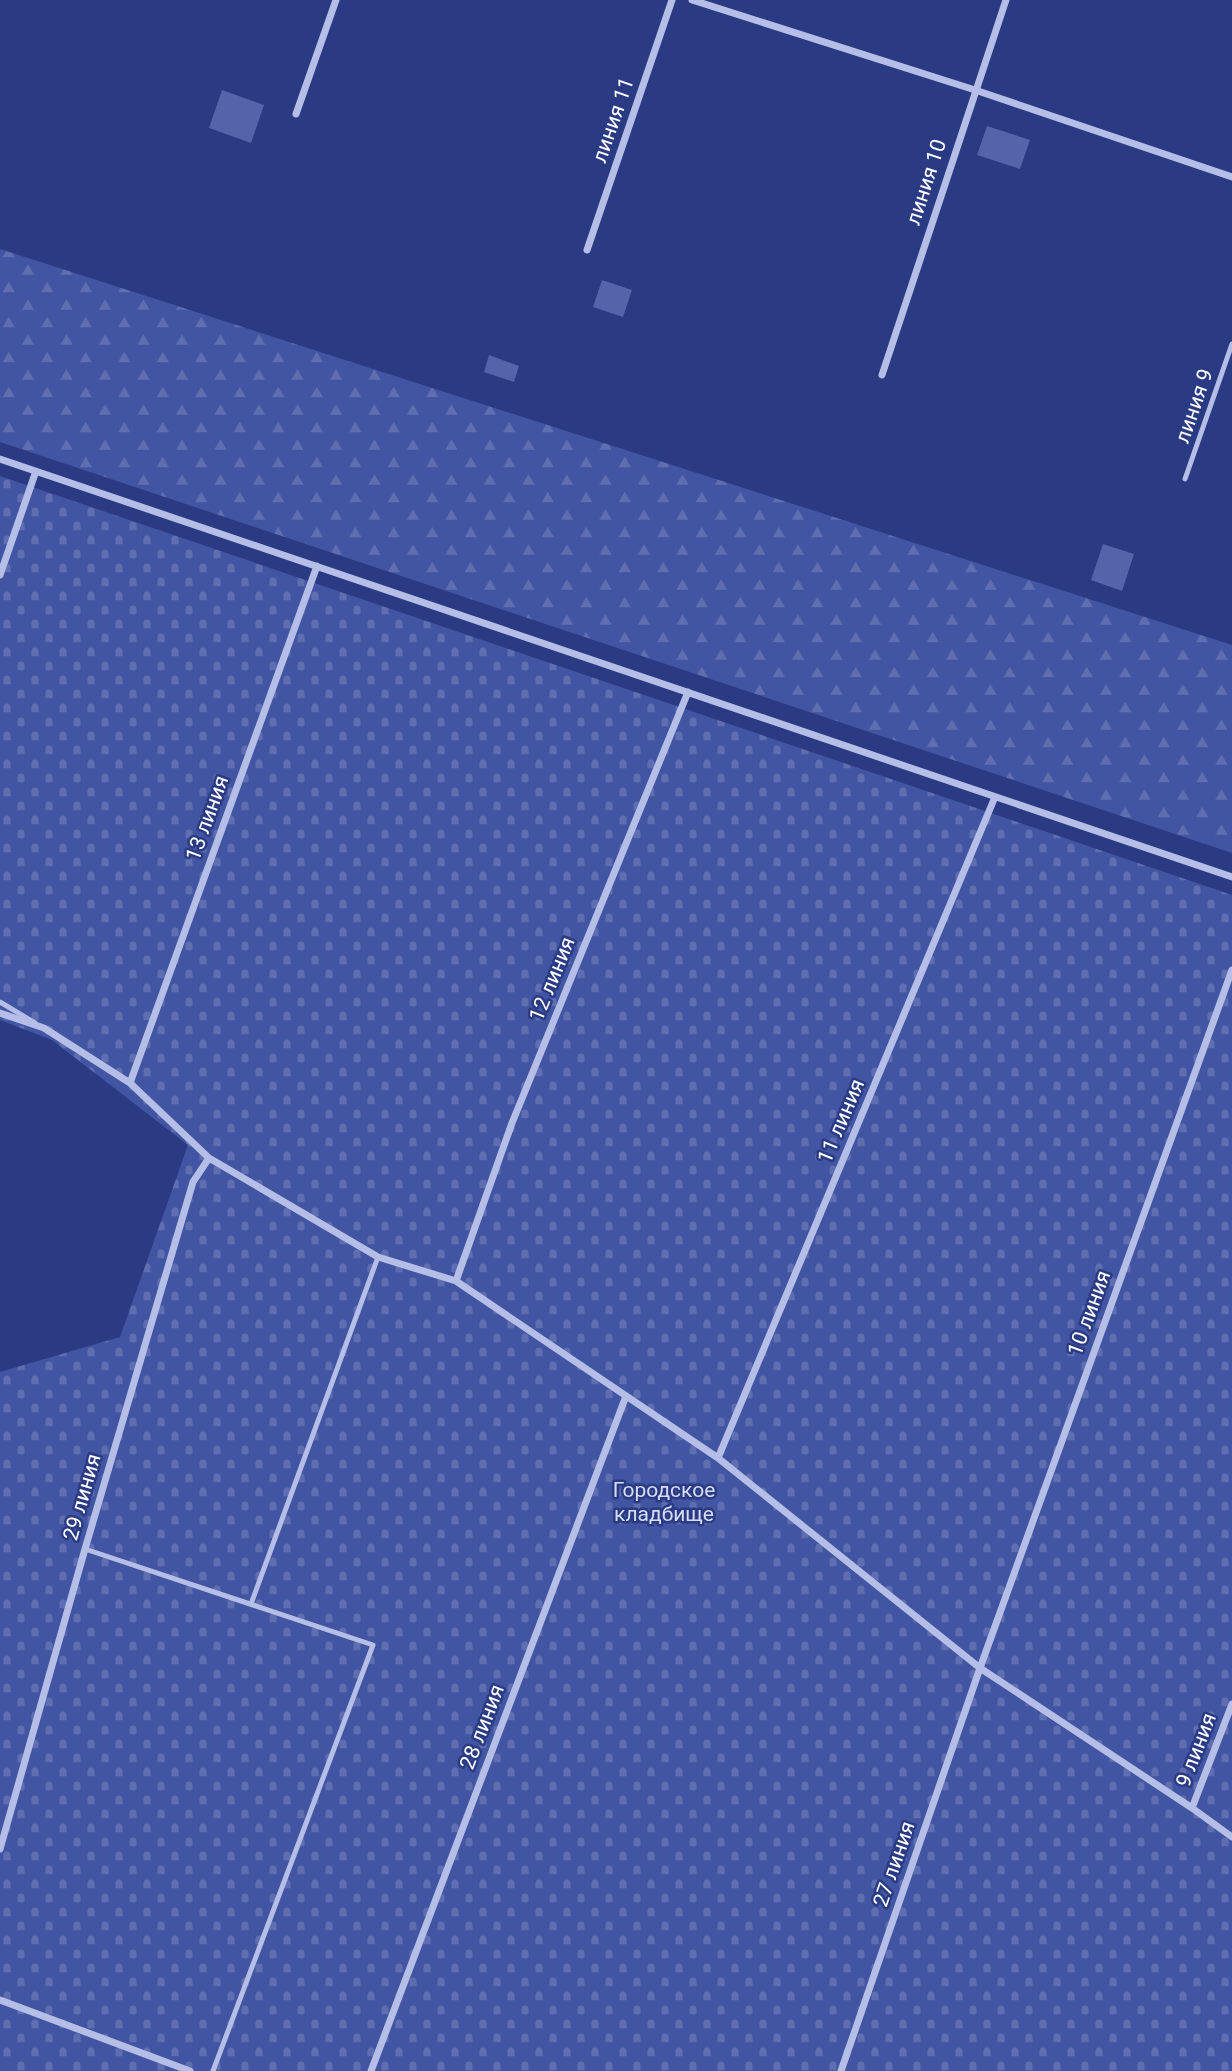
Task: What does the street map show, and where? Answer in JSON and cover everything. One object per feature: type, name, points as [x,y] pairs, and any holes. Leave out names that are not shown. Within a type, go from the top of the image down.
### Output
[{"type":"street","points":[[296,114],[336,0]]},
{"type":"street","name":"линия 11","points":[[587,250],[672,0]]},
{"type":"street","points":[[692,0],[975,90],[1232,177]]},
{"type":"street","name":"линия 10","points":[[881,375],[1006,0]]},
{"type":"street","points":[[0,458],[1232,877]]},
{"type":"street","points":[[0,575],[36,471]]},
{"type":"street","name":"13 линия","points":[[130,1083],[317,566]]},
{"type":"street","name":"12 линия","points":[[456,1281],[512,1123],[688,692]]},
{"type":"street","name":"11 линия","points":[[718,1458],[995,797]]},
{"type":"street","name":"10 линия","points":[[980,1668],[1232,970]]},
{"type":"street","points":[[0,1013],[44,1028],[130,1083],[209,1158],[378,1257],[456,1281],[718,1458],[980,1668],[1232,1837]]},
{"type":"street","name":"29 линия","points":[[0,1849],[193,1182],[209,1158]]},
{"type":"street","name":"28 линия","points":[[371,2071],[626,1396]]},
{"type":"street","name":"27 линия","points":[[841,2071],[980,1668]]},
{"type":"street","name":"9 линия","points":[[1192,1808],[1232,1704]]},
{"type":"street","points":[[0,2000],[190,2071]]},
{"type":"lane","name":"линия 9","points":[[1185,479],[1232,344]]},
{"type":"lane","points":[[0,1002],[44,1028]]},
{"type":"lane","points":[[251,1604],[378,1257]]},
{"type":"lane","points":[[85,1549],[373,1645],[213,2071]]},
{"type":"green space","points":[[0,249],[1232,645],[1232,853],[0,442]]},
{"type":"green space","name":"Городское кладбище","points":[[0,476],[1232,895],[1232,2071],[0,2071],[0,1372],[120,1337],[188,1145],[52,1040],[0,1020]]},
{"type":"building","points":[[222,90],[264,105],[251,143],[209,128]]},
{"type":"building","points":[[987,126],[1030,140],[1020,169],[977,155]]},
{"type":"building","points":[[602,280],[632,290],[623,317],[593,307]]},
{"type":"building","points":[[489,355],[519,366],[514,382],[484,372]]},
{"type":"building","points":[[1103,544],[1134,554],[1122,591],[1091,580]]}]
